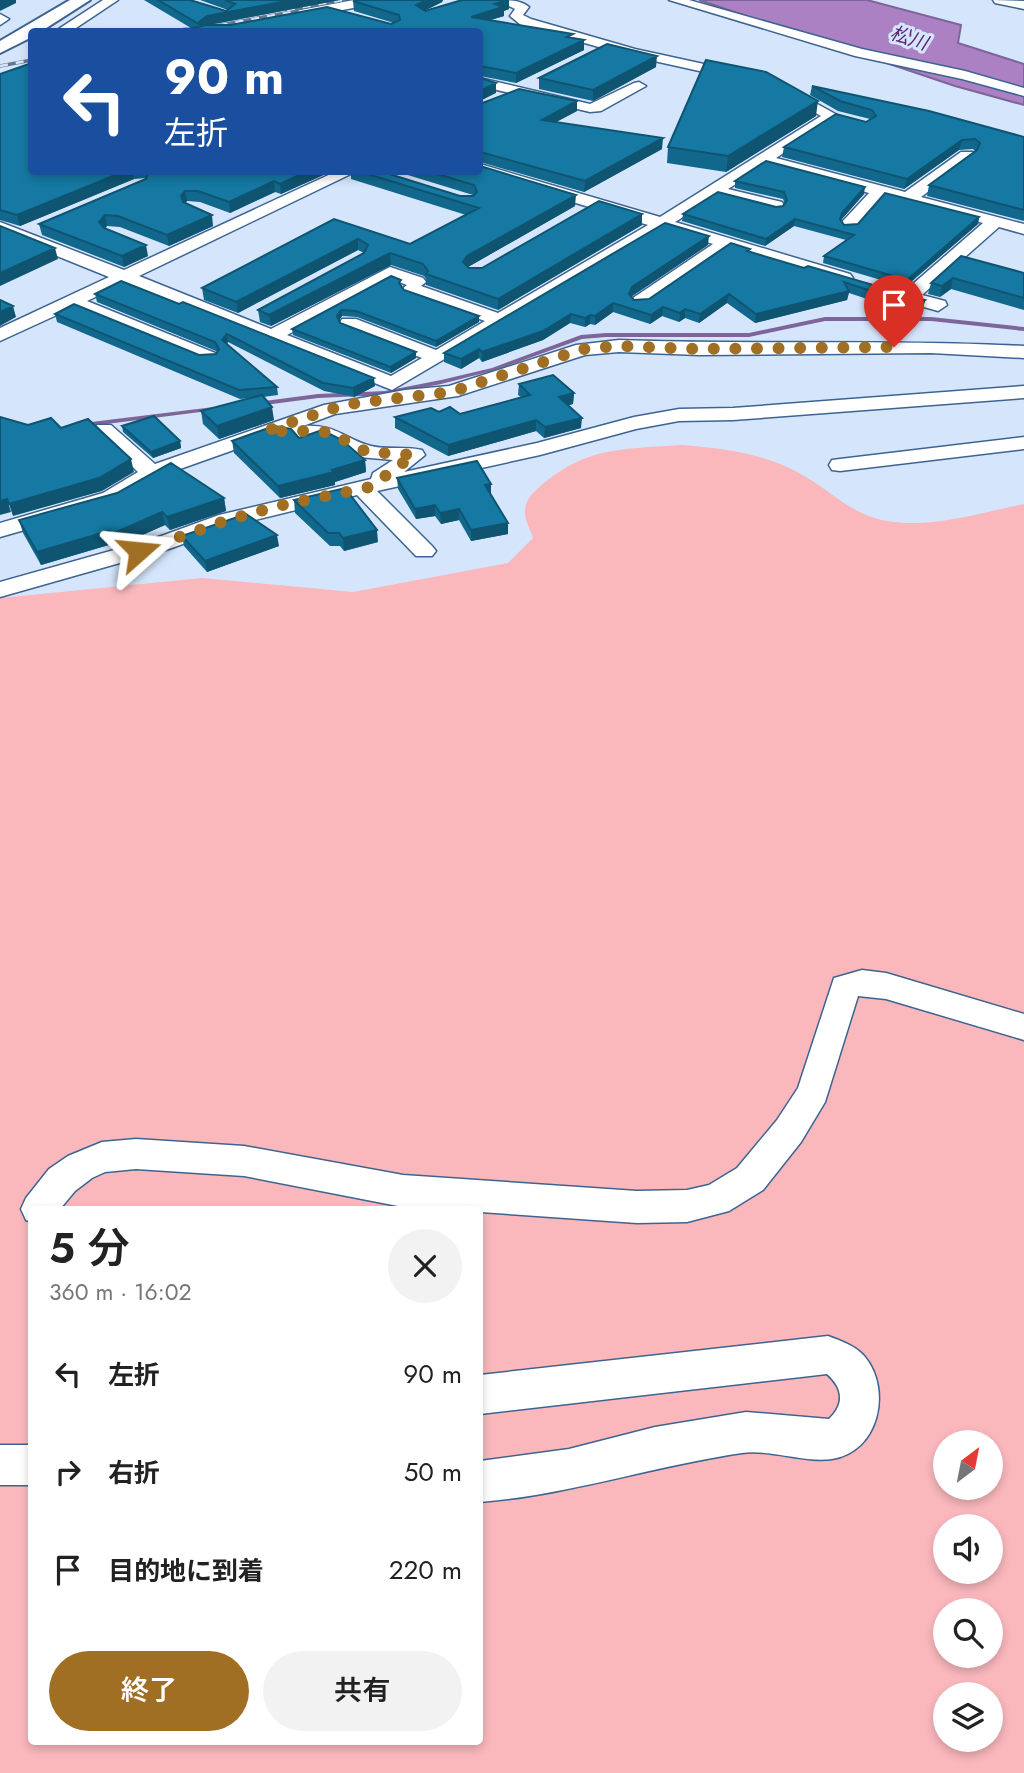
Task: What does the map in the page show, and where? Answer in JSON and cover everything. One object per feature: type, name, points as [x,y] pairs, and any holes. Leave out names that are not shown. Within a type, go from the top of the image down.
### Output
[{"type":"highway","points":[[0,34],[60,0]]},
{"type":"highway","points":[[39,28],[82,0]]},
{"type":"highway","points":[[0,48],[28,35]]},
{"type":"street","points":[[66,28],[112,0]]},
{"type":"street","points":[[286,17],[374,0]]},
{"type":"street","points":[[503,0],[523,7],[516,16],[526,22],[609,46],[758,79]]},
{"type":"street","points":[[676,0],[860,53],[939,69],[1024,92]]},
{"type":"street","points":[[999,0],[1024,5]]},
{"type":"street","points":[[326,9],[352,16]]},
{"type":"street","points":[[587,57],[609,46]]},
{"type":"street","points":[[492,103],[544,78]]},
{"type":"street","points":[[399,390],[438,357],[838,118],[770,82],[814,88]]},
{"type":"street","points":[[483,83],[596,108],[639,86]]},
{"type":"street","points":[[908,198],[967,155]]},
{"type":"street","points":[[764,160],[1024,229]]},
{"type":"street","points":[[483,170],[938,305]]},
{"type":"street","points":[[0,335],[340,175]]},
{"type":"street","points":[[715,190],[776,206]]},
{"type":"street","points":[[849,225],[880,190]]},
{"type":"street","points":[[571,218],[595,204]]},
{"type":"street","points":[[214,216],[236,223]]},
{"type":"street","points":[[909,297],[996,221]]},
{"type":"street","points":[[20,235],[45,225]]},
{"type":"street","points":[[0,227],[399,390]]},
{"type":"street","points":[[640,302],[727,243]]},
{"type":"street","points":[[146,246],[169,255]]},
{"type":"street","points":[[271,336],[390,272],[414,285],[500,320]]},
{"type":"street","points":[[71,301],[208,357]]},
{"type":"street","points":[[239,323],[261,311]]},
{"type":"street","points":[[349,323],[438,357]]},
{"type":"street","points":[[0,530],[111,498],[152,473],[331,409],[399,390],[451,392],[583,349],[619,346],[699,349],[931,347],[1024,352]]},
{"type":"street","points":[[0,590],[161,544],[228,520],[278,506],[540,449],[634,423],[679,415],[747,414],[1024,392]]},
{"type":"street","points":[[104,429],[152,473]]},
{"type":"street","points":[[266,431],[331,433],[367,452],[414,455],[366,488]]},
{"type":"street","points":[[840,465],[1024,443]]},
{"type":"street","points":[[366,488],[424,551]]},
{"type":"street","points":[[41,1206],[62,1180],[80,1167],[102,1157],[136,1154],[244,1161],[403,1191],[624,1206],[687,1206],[716,1200],[750,1180],[767,1161],[813,1091],[842,993],[852,984],[862,982],[886,986],[1024,1027]]},
{"type":"street","points":[[483,1394],[828,1355],[847,1363],[855,1373],[861,1400],[857,1421],[842,1436],[832,1439],[746,1432],[655,1447],[569,1470],[483,1482]]},
{"type":"street","points":[[0,1465],[28,1465]]},
{"type":"shaded area","points":[[681,445],[741,453],[785,466],[870,517],[899,523],[935,522],[1024,504],[1024,1773],[0,1773],[0,598],[202,578],[353,592],[508,563],[533,538],[525,508],[531,496],[561,471],[577,462],[609,452]]},
{"type":"water","name":"松川","points":[[699,0],[867,0],[961,25],[958,43],[1024,64],[1024,105],[955,86]]},
{"type":"building","points":[[158,0],[190,0],[226,11],[235,4],[225,0],[292,0],[207,16],[199,22],[202,25],[231,25],[327,7],[391,24],[400,20],[399,15],[353,1],[360,0],[427,0],[416,5],[425,11],[462,0],[509,0],[495,4],[503,7],[471,17],[573,34],[567,37],[584,40],[516,73],[483,67],[483,28],[192,28],[202,26]]},
{"type":"building","points":[[607,44],[657,56],[593,90],[539,78]]},
{"type":"building","points":[[706,60],[766,72],[818,101],[728,156],[668,147]]},
{"type":"building","points":[[28,64],[28,175],[116,175],[17,215],[0,210],[0,74]]},
{"type":"building","points":[[483,79],[496,83],[483,90]]},
{"type":"building","points":[[812,86],[929,111],[1024,137],[1024,210],[929,185],[977,150],[980,143],[975,139],[962,140],[907,179],[784,147],[836,114],[866,122],[876,116],[872,110],[840,101]]},
{"type":"building","points":[[519,89],[577,101],[542,120],[663,138],[585,181],[483,153],[483,103]]},
{"type":"building","points":[[766,161],[865,187],[842,213],[840,219],[844,225],[858,224],[885,193],[979,217],[907,280],[824,256],[854,235],[795,219],[766,239],[683,214],[718,192],[776,207],[783,206],[787,200],[784,192],[735,181]]},
{"type":"building","points":[[483,167],[576,195],[467,256],[463,262],[469,268],[482,268],[599,201],[642,214],[498,299],[426,274],[428,271],[423,264],[390,253],[269,315],[258,310],[364,253],[368,245],[358,239],[236,302],[202,288],[334,219],[410,244],[479,208],[371,175],[393,175],[460,196],[473,196],[477,192],[474,185],[441,175],[483,175]]},
{"type":"building","points":[[148,175],[300,175],[280,184],[274,181],[229,202],[198,191],[185,191],[181,196],[183,202],[212,215],[167,235],[118,216],[105,215],[99,222],[104,228],[146,245],[122,256],[39,224],[146,179]]},
{"type":"building","points":[[665,223],[709,236],[632,287],[629,294],[634,300],[649,299],[731,243],[750,249],[747,251],[804,268],[808,266],[925,300],[919,304],[902,301],[844,282],[849,291],[756,314],[729,294],[700,314],[685,309],[680,313],[663,307],[651,315],[613,303],[595,316],[585,318],[571,314],[543,331],[482,352],[479,349],[461,359],[444,353]]},
{"type":"building","points":[[0,226],[55,248],[0,273]]},
{"type":"building","points":[[961,256],[1024,273],[1024,298],[953,278],[942,286],[931,283]]},
{"type":"building","points":[[391,276],[401,280],[399,283],[404,290],[479,316],[436,341],[356,311],[341,310],[337,316],[340,323],[416,352],[390,367],[292,329]]},
{"type":"building","points":[[121,281],[179,304],[183,302],[374,378],[353,388],[323,383],[227,334],[222,340],[277,387],[239,390],[55,314],[74,304],[199,355],[216,354],[219,349],[215,342],[95,294]]},
{"type":"building","points":[[0,300],[13,306],[0,312]]},
{"type":"building","points":[[553,375],[574,393],[559,397],[582,418],[545,427],[536,420],[448,445],[395,417],[431,408],[439,412],[450,407],[460,414],[530,395],[519,384]]},
{"type":"building","points":[[262,395],[272,407],[217,426],[201,411]]},
{"type":"building","points":[[154,416],[180,441],[151,452],[122,426]]},
{"type":"building","points":[[0,417],[28,425],[51,418],[61,428],[88,419],[131,459],[99,478],[9,504],[7,499],[0,501]]},
{"type":"building","points":[[274,426],[291,429],[299,438],[322,430],[342,440],[365,460],[332,470],[334,472],[278,486],[232,441]]},
{"type":"building","points":[[477,461],[491,484],[485,485],[508,523],[471,530],[459,509],[440,513],[435,505],[415,509],[397,478]]},
{"type":"building","points":[[171,463],[224,498],[167,517],[162,512],[112,534],[109,531],[37,552],[19,520],[117,493]]},
{"type":"building","points":[[345,488],[377,530],[343,538],[339,533],[328,533],[294,500]]},
{"type":"building","points":[[246,514],[277,535],[205,561],[182,536]]},
{"type":"waterway","points":[[257,404],[318,396],[385,393],[441,382],[494,369],[581,337],[749,335],[825,319],[931,319],[1024,329]]},
{"type":"waterway","points":[[83,425],[214,409]]},
{"type":"railway","points":[[287,10],[342,0]]},
{"type":"railway","points":[[204,28],[297,11]]},
{"type":"railway","points":[[192,28],[208,25]]},
{"type":"railway","points":[[0,66],[28,61]]},
{"type":"route","points":[[139,551],[278,506],[370,487],[414,455],[406,452],[381,455],[367,452],[331,433],[266,431],[331,409],[405,396],[451,392],[583,349],[619,346],[699,349],[894,347]]}]
